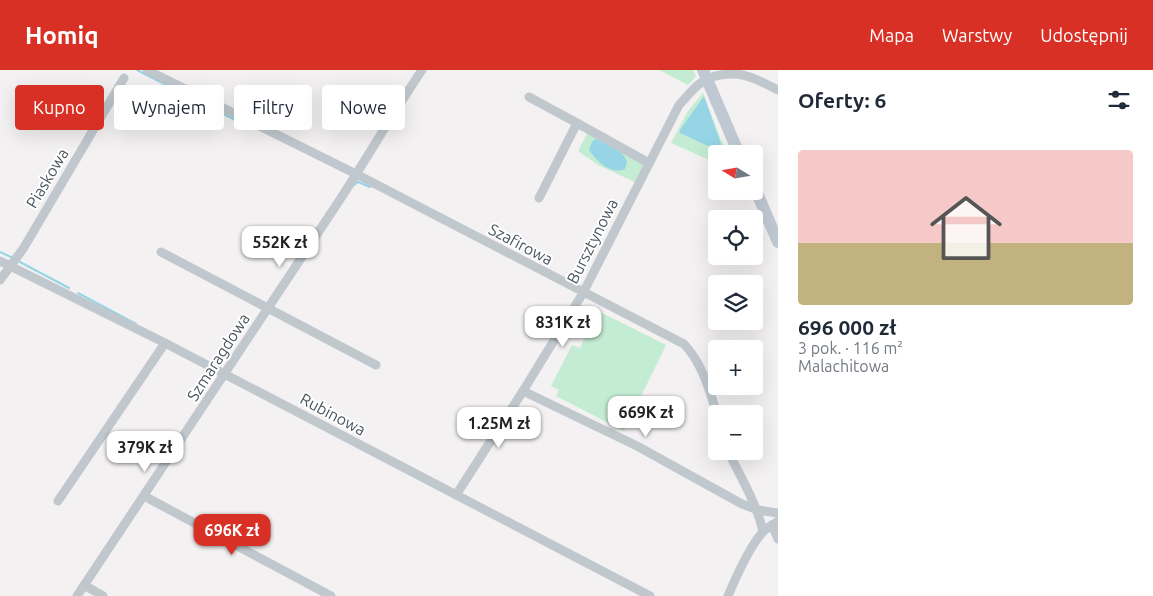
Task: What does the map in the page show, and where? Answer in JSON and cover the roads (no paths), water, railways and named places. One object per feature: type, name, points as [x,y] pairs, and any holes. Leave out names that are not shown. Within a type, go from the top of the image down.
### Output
[{"type":"main road","points":[[705,74],[735,145]]},
{"type":"main road","points":[[760,200],[778,242]]},
{"type":"street","points":[[147,70],[356,174]]},
{"type":"street","name":"Szmaragdowa","points":[[76,596],[225,375],[422,70]]},
{"type":"street","points":[[705,74],[739,73],[778,90]]},
{"type":"street","name":"Bursztynowa","points":[[456,495],[523,391],[583,292],[679,106],[698,85],[705,74]]},
{"type":"street","name":"Piaskowa","points":[[0,280],[23,249],[124,78]]},
{"type":"street","points":[[529,97],[650,163]]},
{"type":"street","points":[[539,198],[577,122]]},
{"type":"street","name":"Szafirowa","points":[[356,174],[684,344],[692,352],[700,366],[714,405]]},
{"type":"street","points":[[161,252],[268,309]]},
{"type":"street","name":"Rubinowa","points":[[0,261],[165,343],[650,596]]},
{"type":"street","name":"Szmaragdowa","points":[[268,309],[376,365]]},
{"type":"street","points":[[58,501],[165,343]]},
{"type":"street","points":[[523,391],[637,446],[742,504],[778,514]]},
{"type":"street","points":[[733,460],[758,510],[764,531]]},
{"type":"street","points":[[144,496],[331,596]]},
{"type":"street","points":[[728,596],[736,576],[764,531],[775,523],[778,539]]},
{"type":"street","points":[[84,585],[104,596]]},
{"type":"water","points":[[704,96],[721,145],[708,146],[680,133],[680,130]]},
{"type":"water","points":[[595,139],[614,148],[625,157],[627,162],[625,169],[609,169],[596,158],[589,150]]},
{"type":"waterway","points":[[137,70],[234,119]]},
{"type":"waterway","points":[[358,182],[370,187]]},
{"type":"waterway","points":[[353,186],[358,182]]},
{"type":"waterway","points":[[0,252],[13,258]]},
{"type":"waterway","points":[[20,262],[69,288]]},
{"type":"waterway","points":[[78,293],[136,324]]}]
